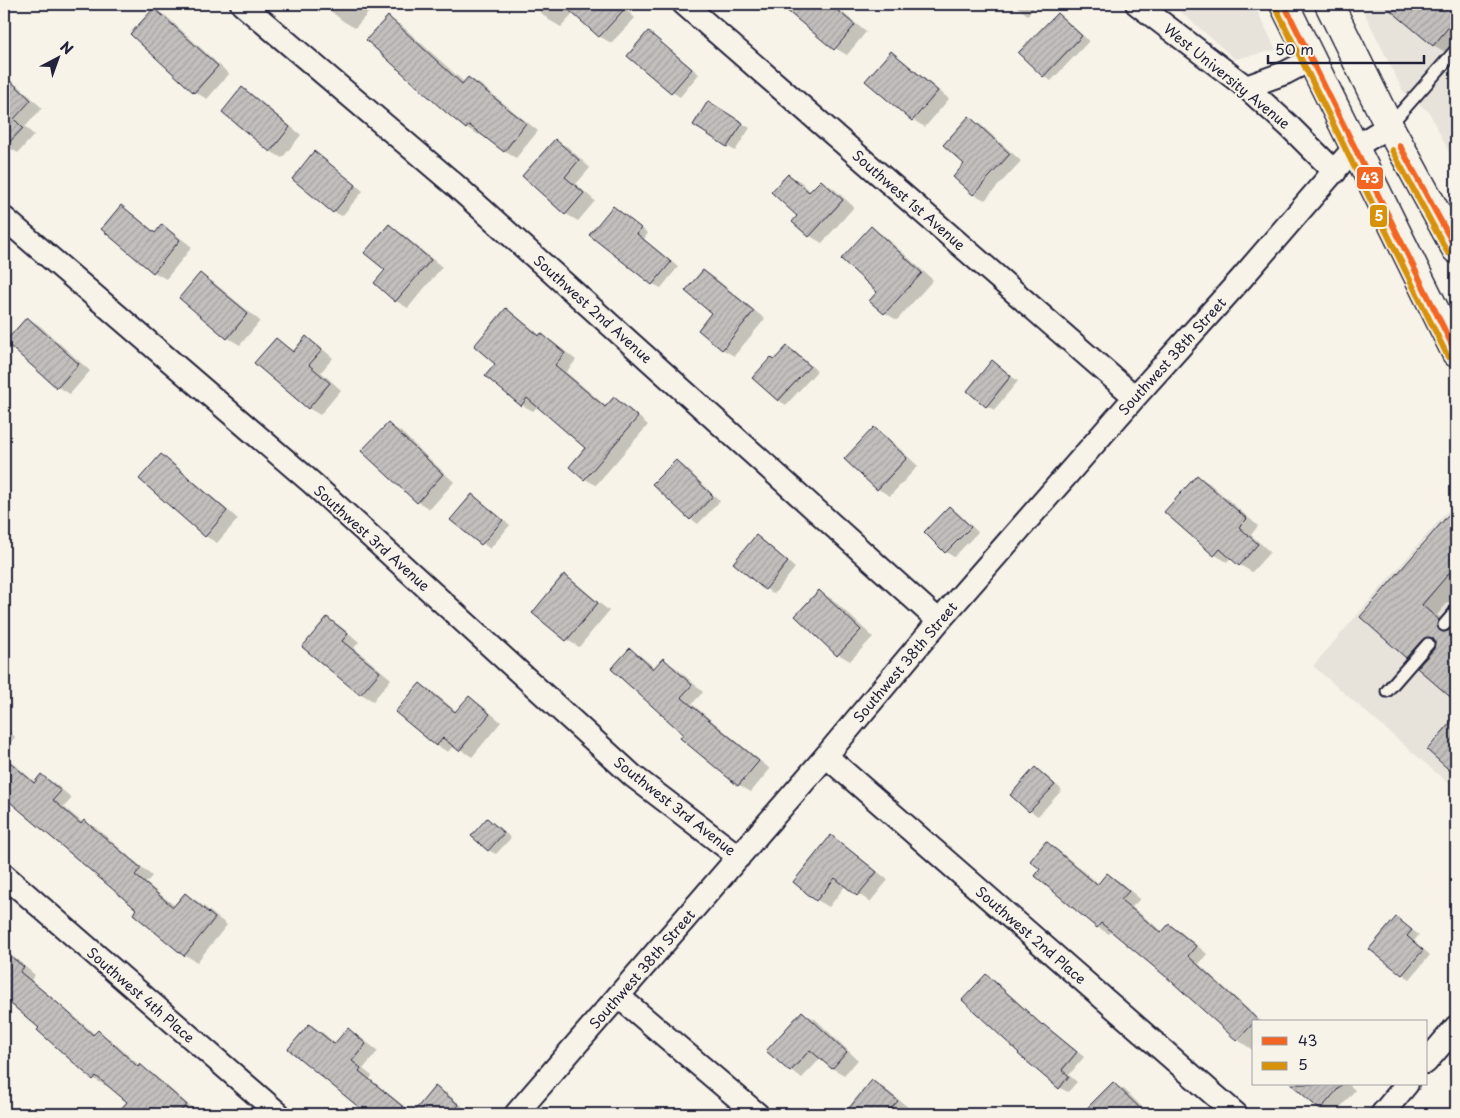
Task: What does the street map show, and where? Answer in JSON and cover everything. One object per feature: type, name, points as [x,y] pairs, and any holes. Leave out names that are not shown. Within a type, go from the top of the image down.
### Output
[{"type":"main road","points":[[1284,4],[1456,353]]},
{"type":"main road","points":[[1329,4],[1390,126],[1456,249]]},
{"type":"street","name":"Southwest 2nd Avenue","points":[[242,4],[456,185],[939,621]]},
{"type":"street","name":"Southwest 1st Avenue","points":[[684,4],[1135,397]]},
{"type":"street","name":"West University Avenue","points":[[1137,4],[1246,87],[1335,172]]},
{"type":"street","points":[[1246,87],[1285,73],[1312,59]]},
{"type":"street","points":[[1355,147],[1390,126]]},
{"type":"street","name":"Southwest 38th Street","points":[[516,1114],[826,756],[939,621],[1355,147]]},
{"type":"street","name":"Southwest 3rd Avenue","points":[[4,218],[312,483],[633,776],[739,857]]},
{"type":"street","name":"Southwest 2nd Place","points":[[826,756],[1236,1114]]},
{"type":"street","name":"Southwest 4th Place","points":[[4,875],[279,1114]]},
{"type":"street","points":[[618,996],[757,1114]]},
{"type":"street","points":[[1428,1060],[1456,1026]]},
{"type":"street","points":[[1382,1114],[1405,1086]]},
{"type":"lane","points":[[1390,126],[1456,50]]},
{"type":"lane","points":[[1444,625],[1456,611]]},
{"type":"lane","points":[[1387,691],[1428,644]]},
{"type":"shaded area","points":[[1172,4],[1254,4],[1276,50],[1235,59]]},
{"type":"shaded area","points":[[1360,4],[1456,4],[1456,166],[1429,112],[1403,91]]},
{"type":"shaded area","points":[[1456,501],[1456,790],[1313,666]]},
{"type":"building","points":[[562,4],[629,4],[599,37]]},
{"type":"building","points":[[779,4],[830,4],[855,25],[834,50]]},
{"type":"building","points":[[1383,4],[1456,4],[1456,18],[1433,46]]},
{"type":"building","points":[[154,8],[218,66],[194,93],[130,34]]},
{"type":"building","points":[[1057,13],[1082,36],[1043,77],[1018,53]]},
{"type":"building","points":[[388,16],[462,84],[468,77],[526,123],[504,152],[469,125],[466,129],[366,40]]},
{"type":"building","points":[[648,31],[692,69],[671,93],[627,56]]},
{"type":"building","points":[[891,51],[938,91],[912,121],[865,81]]},
{"type":"building","points":[[4,75],[31,100],[14,119],[23,128],[4,148]]},
{"type":"building","points":[[242,87],[290,127],[270,152],[222,112]]},
{"type":"building","points":[[708,101],[743,123],[727,147],[693,125]]},
{"type":"building","points":[[969,116],[1010,154],[973,195],[953,177],[964,164],[943,145]]},
{"type":"building","points":[[555,139],[579,160],[565,177],[584,193],[565,215],[522,176]]},
{"type":"building","points":[[314,151],[356,185],[333,213],[292,179]]},
{"type":"building","points":[[788,174],[809,192],[821,180],[843,200],[809,237],[792,222],[797,216],[771,192]]},
{"type":"building","points":[[121,205],[155,233],[162,224],[180,240],[153,273],[101,229]]},
{"type":"building","points":[[613,206],[641,228],[637,234],[671,262],[652,285],[589,235]]},
{"type":"building","points":[[389,224],[431,260],[395,302],[374,283],[385,270],[364,253]]},
{"type":"building","points":[[871,226],[922,273],[884,314],[869,301],[877,292],[841,259]]},
{"type":"building","points":[[703,270],[754,311],[722,350],[698,330],[711,313],[685,291]]},
{"type":"building","points":[[200,273],[248,313],[227,339],[179,298]]},
{"type":"building","points":[[506,308],[539,336],[541,333],[565,353],[555,365],[605,407],[614,397],[638,417],[584,480],[569,467],[585,448],[527,398],[521,406],[485,376],[495,364],[474,346]]},
{"type":"building","points":[[27,317],[79,364],[57,388],[5,342]]},
{"type":"building","points":[[306,336],[322,350],[309,365],[330,383],[308,409],[254,363],[276,338],[293,352]]},
{"type":"building","points":[[787,346],[810,366],[778,401],[752,378],[771,357],[774,360]]},
{"type":"building","points":[[992,360],[1011,376],[986,407],[967,391]]},
{"type":"building","points":[[388,423],[443,474],[417,503],[361,451]]},
{"type":"building","points":[[874,427],[907,458],[877,490],[844,459]]},
{"type":"building","points":[[161,454],[227,511],[205,537],[139,479]]},
{"type":"building","points":[[676,460],[713,496],[690,520],[652,484]]},
{"type":"building","points":[[1197,475],[1247,519],[1239,527],[1258,544],[1239,566],[1220,549],[1214,556],[1164,512]]},
{"type":"building","points":[[472,494],[503,520],[481,545],[450,520]]},
{"type":"building","points":[[949,506],[971,527],[945,553],[924,532]]},
{"type":"building","points":[[1456,506],[1456,565],[1422,605],[1439,620],[1437,624],[1439,630],[1443,632],[1450,630],[1456,635],[1456,702],[1417,668],[1434,649],[1435,642],[1433,638],[1423,639],[1406,658],[1360,617]]},
{"type":"building","points":[[756,535],[788,562],[765,590],[733,563]]},
{"type":"building","points":[[564,574],[598,603],[566,641],[532,613]]},
{"type":"building","points":[[819,590],[861,630],[837,656],[795,616]]},
{"type":"building","points":[[327,617],[348,634],[342,641],[380,672],[360,695],[302,647]]},
{"type":"building","points":[[630,648],[653,669],[663,658],[692,685],[681,697],[759,761],[738,786],[680,738],[683,734],[611,669]]},
{"type":"building","points":[[420,683],[455,712],[469,696],[490,714],[459,751],[443,738],[436,746],[395,712]]},
{"type":"building","points":[[1456,716],[1456,776],[1427,750]]},
{"type":"building","points":[[4,757],[34,783],[41,774],[61,791],[53,800],[81,824],[84,820],[141,868],[135,875],[173,907],[185,893],[215,918],[184,956],[133,914],[136,909],[4,797]]},
{"type":"building","points":[[1035,767],[1055,785],[1029,812],[1010,795]]},
{"type":"building","points":[[487,818],[504,833],[488,851],[471,836]]},
{"type":"building","points":[[831,835],[877,872],[857,896],[835,878],[816,901],[793,882]]},
{"type":"building","points":[[1046,841],[1097,885],[1107,873],[1129,891],[1121,900],[1161,933],[1169,924],[1196,946],[1188,956],[1257,1019],[1252,1020],[1252,1024],[1237,1041],[1171,981],[1101,923],[1097,928],[1035,876],[1040,869],[1030,861]]},
{"type":"building","points":[[1396,917],[1412,930],[1407,936],[1423,950],[1402,975],[1369,949]]},
{"type":"building","points":[[4,951],[24,967],[20,972],[93,1035],[98,1030],[138,1067],[140,1064],[187,1105],[178,1114],[116,1114],[127,1102],[96,1076],[93,1080],[37,1030],[39,1028],[4,998]]},
{"type":"building","points":[[986,974],[1042,1025],[1077,1052],[1062,1070],[1069,1076],[1059,1089],[1018,1054],[962,1000]]},
{"type":"building","points":[[802,1011],[847,1052],[832,1069],[810,1050],[790,1072],[766,1051]]},
{"type":"building","points":[[309,1024],[334,1044],[348,1028],[366,1044],[352,1061],[361,1068],[359,1071],[412,1114],[367,1114],[288,1049]]},
{"type":"building","points":[[872,1080],[898,1101],[886,1114],[844,1114]]},
{"type":"building","points":[[1113,1082],[1146,1114],[1081,1114]]},
{"type":"building","points":[[435,1086],[459,1105],[451,1114],[412,1114]]},
{"type":"building","points":[[1293,1086],[1340,1086],[1320,1110]]},
{"type":"transit line","name":"43","points":[[1284,4],[1456,353]]},
{"type":"transit line","name":"5","points":[[1276,8],[1448,357]]},
{"type":"transit line","name":"43","points":[[1400,146],[1456,249]]},
{"type":"transit line","name":"5","points":[[1392,150],[1448,253]]}]
